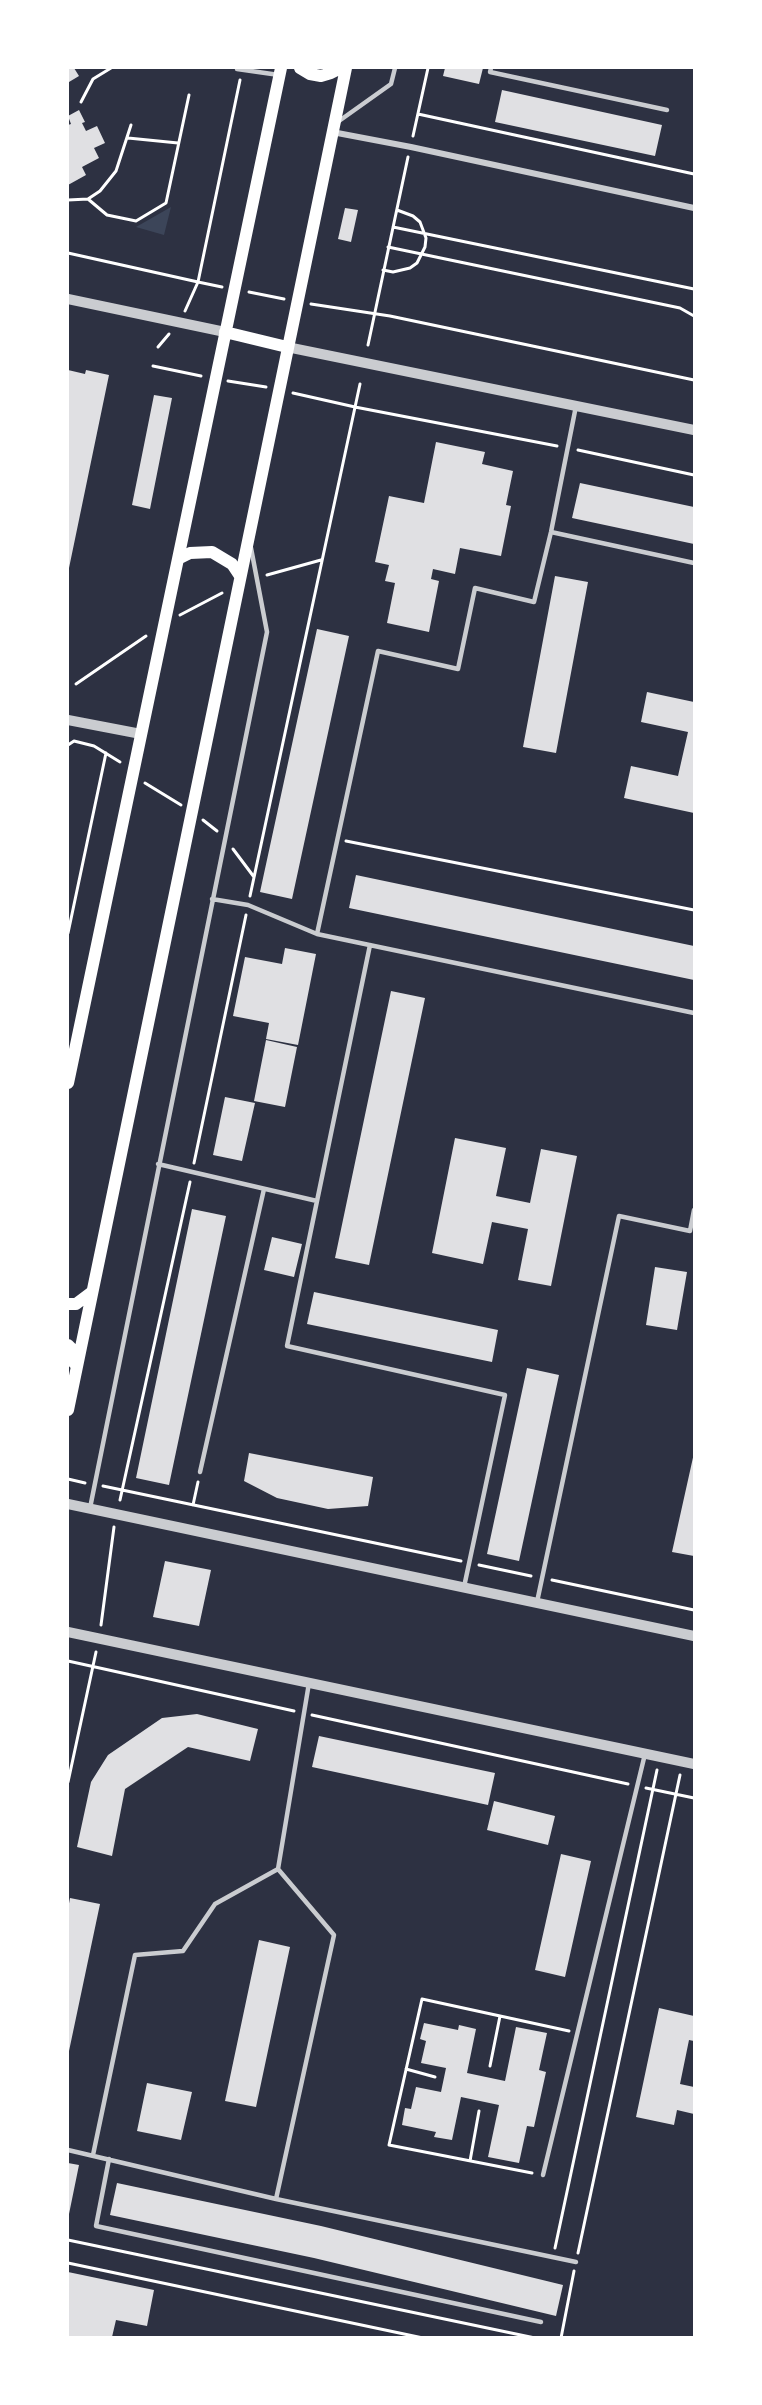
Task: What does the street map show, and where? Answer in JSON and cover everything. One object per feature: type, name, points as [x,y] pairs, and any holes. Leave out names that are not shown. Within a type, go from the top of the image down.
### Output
[{"type":"main road","points":[[300,68],[310,74],[321,75],[341,68]]},
{"type":"main road","points":[[68,1410],[346,68]]},
{"type":"main road","points":[[68,1083],[280,71]]},
{"type":"main road","points":[[225,332],[287,346]]},
{"type":"main road","points":[[178,559],[190,553],[212,552],[232,564],[239,580]]},
{"type":"main road","points":[[68,1304],[76,1304],[92,1292]]},
{"type":"main road","points":[[68,1346],[72,1349],[75,1373]]},
{"type":"street","points":[[333,128],[694,208]]},
{"type":"street","points":[[68,299],[225,332]]},
{"type":"street","points":[[287,346],[694,430]]},
{"type":"street","points":[[68,720],[141,734]]},
{"type":"street","points":[[68,1504],[694,1636]]},
{"type":"street","points":[[68,1632],[694,1764]]},
{"type":"lane","points":[[333,128],[391,84],[395,68]]},
{"type":"lane","points":[[491,68],[490,72],[666,110]]},
{"type":"lane","points":[[239,69],[280,71]]},
{"type":"lane","points":[[317,934],[378,651],[458,669],[475,588],[534,602],[551,532],[576,406]]},
{"type":"lane","points":[[551,532],[694,563]]},
{"type":"lane","points":[[90,1509],[267,632],[249,534]]},
{"type":"lane","points":[[212,899],[248,905],[317,934],[694,1013]]},
{"type":"lane","points":[[370,945],[287,1346],[505,1395],[464,1587]]},
{"type":"lane","points":[[158,1164],[317,1201]]},
{"type":"lane","points":[[200,1472],[264,1188]]},
{"type":"lane","points":[[537,1602],[620,1216],[690,1232],[694,1210]]},
{"type":"lane","points":[[276,2199],[334,1935],[278,1869],[309,1683]]},
{"type":"lane","points":[[543,2175],[645,1754]]},
{"type":"lane","points":[[93,2155],[135,1955],[183,1951],[215,1904],[278,1869]]},
{"type":"lane","points":[[68,2150],[276,2199],[576,2262]]},
{"type":"lane","points":[[109,2159],[96,2226],[541,2322]]},
{"type":"path","points":[[81,102],[93,79],[111,68]]},
{"type":"path","points":[[158,347],[179,322],[198,282],[239,69]]},
{"type":"path","points":[[88,199],[107,215],[136,221],[166,203],[189,95]]},
{"type":"path","points":[[418,114],[694,174]]},
{"type":"path","points":[[68,200],[88,199],[100,191],[116,171],[131,125]]},
{"type":"path","points":[[128,138],[178,143]]},
{"type":"path","points":[[383,270],[393,272],[410,268],[423,254],[425,247],[425,234],[420,222],[413,216],[397,210]]},
{"type":"path","points":[[393,227],[694,289]]},
{"type":"path","points":[[368,345],[388,247],[680,308],[694,316]]},
{"type":"path","points":[[68,253],[198,282],[374,315],[390,316],[694,380]]},
{"type":"path","points":[[153,366],[278,389],[355,407],[568,448],[694,476]]},
{"type":"path","points":[[68,1782],[99,1639],[116,1515],[192,1172],[360,384]]},
{"type":"path","points":[[257,578],[321,560]]},
{"type":"path","points":[[76,684],[164,623],[239,580]]},
{"type":"path","points":[[68,744],[74,741],[94,746],[118,760],[132,776],[191,811],[225,838],[254,877]]},
{"type":"path","points":[[68,933],[106,753]]},
{"type":"path","points":[[337,839],[694,910]]},
{"type":"path","points":[[193,1505],[200,1472]]},
{"type":"path","points":[[68,1479],[694,1610]]},
{"type":"path","points":[[68,1661],[694,1798]]},
{"type":"path","points":[[553,2257],[660,1757]]},
{"type":"path","points":[[561,2337],[683,1762]]},
{"type":"path","points":[[543,2175],[389,2145],[422,1999],[578,2033]]},
{"type":"path","points":[[490,2066],[500,2016]]},
{"type":"path","points":[[406,2069],[435,2077]]},
{"type":"path","points":[[470,2161],[479,2111]]},
{"type":"path","points":[[68,2240],[535,2337]]},
{"type":"path","points":[[68,2263],[423,2337]]},
{"type":"shaded area","points":[[171,207],[164,235],[136,227]]},
{"type":"building","points":[[68,68],[74,68],[79,76],[69,82]]},
{"type":"building","points":[[445,68],[483,68],[479,84],[443,76]]},
{"type":"building","points":[[502,90],[662,125],[655,156],[495,122]]},
{"type":"building","points":[[79,110],[85,122],[82,123],[86,131],[97,126],[105,143],[94,148],[99,158],[82,167],[86,175],[68,185],[68,125],[71,124],[68,116]]},
{"type":"building","points":[[345,208],[358,210],[351,242],[338,239]]},
{"type":"building","points":[[68,370],[85,374],[86,370],[109,375],[69,568]]},
{"type":"building","points":[[154,395],[172,398],[150,509],[132,505]]},
{"type":"building","points":[[436,442],[485,452],[482,464],[513,471],[506,505],[511,506],[501,556],[460,548],[455,574],[433,569],[431,579],[439,581],[429,632],[387,623],[395,583],[385,581],[389,565],[375,562],[389,496],[424,503]]},
{"type":"building","points":[[580,483],[694,507],[694,544],[572,518]]},
{"type":"building","points":[[555,576],[588,582],[556,753],[523,747]]},
{"type":"building","points":[[317,629],[349,636],[292,899],[260,892]]},
{"type":"building","points":[[647,692],[694,702],[694,813],[624,798],[631,766],[678,776],[688,732],[641,722]]},
{"type":"building","points":[[356,875],[694,946],[694,980],[349,908]]},
{"type":"building","points":[[285,948],[316,954],[298,1045],[266,1039],[269,1023],[233,1016],[245,957],[282,964]]},
{"type":"building","points":[[391,991],[425,998],[369,1265],[335,1258]]},
{"type":"building","points":[[266,1040],[297,1047],[285,1107],[254,1101]]},
{"type":"building","points":[[225,1097],[255,1103],[242,1161],[213,1155]]},
{"type":"building","points":[[455,1138],[506,1148],[496,1196],[530,1203],[541,1149],[577,1156],[551,1286],[518,1280],[528,1229],[492,1222],[483,1264],[432,1253]]},
{"type":"building","points":[[192,1209],[226,1216],[169,1485],[136,1478]]},
{"type":"building","points":[[272,1237],[302,1244],[294,1277],[264,1270]]},
{"type":"building","points":[[655,1267],[687,1272],[677,1330],[646,1325]]},
{"type":"building","points":[[314,1292],[498,1330],[492,1362],[307,1324]]},
{"type":"building","points":[[527,1368],[559,1375],[519,1561],[487,1554]]},
{"type":"building","points":[[249,1453],[373,1477],[368,1506],[328,1509],[277,1498],[244,1481]]},
{"type":"building","points":[[694,1453],[694,1556],[672,1552]]},
{"type":"building","points":[[165,1561],[211,1570],[199,1626],[153,1617]]},
{"type":"building","points":[[197,1714],[258,1729],[250,1761],[188,1747],[125,1789],[112,1856],[77,1847],[91,1782],[108,1755],[162,1718]]},
{"type":"building","points":[[319,1736],[495,1773],[488,1805],[312,1767]]},
{"type":"building","points":[[494,1801],[555,1816],[548,1845],[487,1830]]},
{"type":"building","points":[[561,1854],[591,1861],[565,1977],[535,1970]]},
{"type":"building","points":[[70,1898],[100,1904],[69,2051],[68,1909]]},
{"type":"building","points":[[259,1940],[290,1947],[256,2107],[225,2101]]},
{"type":"building","points":[[659,2008],[694,2016],[694,2041],[689,2040],[680,2084],[694,2087],[694,2114],[677,2110],[674,2125],[636,2117]]},
{"type":"building","points":[[424,2023],[458,2030],[459,2025],[476,2029],[467,2073],[505,2081],[516,2027],[547,2033],[539,2070],[546,2072],[534,2127],[527,2126],[519,2163],[488,2157],[499,2105],[461,2097],[452,2140],[434,2137],[436,2132],[402,2125],[405,2108],[411,2109],[416,2087],[441,2092],[446,2068],[421,2063],[426,2041],[420,2039]]},
{"type":"building","points":[[147,2083],[192,2092],[181,2140],[137,2131]]},
{"type":"building","points":[[68,2163],[79,2165],[69,2214],[68,2214]]},
{"type":"building","points":[[117,2183],[321,2226],[563,2285],[556,2316],[314,2258],[110,2215]]},
{"type":"building","points":[[68,2272],[154,2290],[147,2326],[116,2320],[112,2337],[68,2337]]}]
